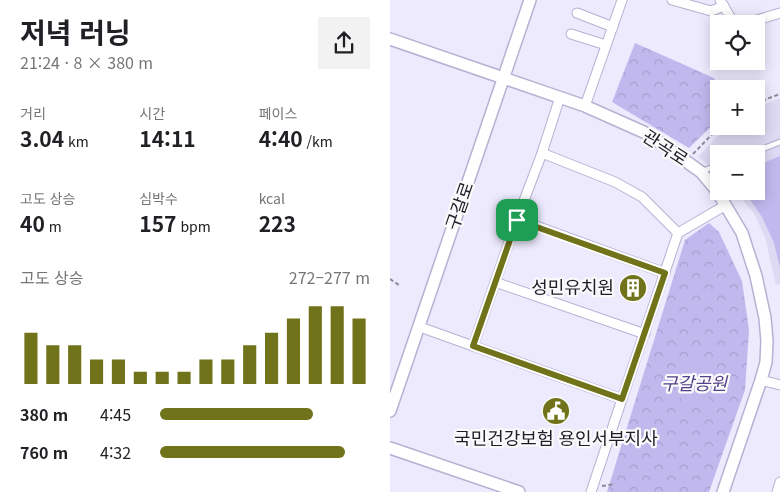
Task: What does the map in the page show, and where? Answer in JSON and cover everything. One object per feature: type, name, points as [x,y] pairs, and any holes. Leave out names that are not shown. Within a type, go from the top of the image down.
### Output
[{"type":"street","name":"구갈로","points":[[390,411],[530,0]]},
{"type":"street","points":[[585,106],[622,0]]},
{"type":"street","points":[[672,0],[711,11],[722,3],[732,20],[747,23],[780,13]]},
{"type":"street","points":[[577,13],[613,27]]},
{"type":"street","points":[[571,34],[606,45]]},
{"type":"street","name":"관곡로","points":[[390,39],[585,106],[648,134],[701,172],[717,191],[726,205],[750,255],[766,318],[768,340],[766,362],[761,380],[723,492]]},
{"type":"street","points":[[473,346],[560,97]]},
{"type":"street","points":[[542,153],[615,182],[642,197],[678,233]]},
{"type":"street","points":[[591,492],[678,233],[726,205]]},
{"type":"street","points":[[517,220],[665,273]]},
{"type":"street","points":[[495,282],[645,334]]},
{"type":"street","points":[[420,327],[622,399]]},
{"type":"street","points":[[761,380],[780,385]]},
{"type":"street","points":[[390,448],[496,488],[518,492]]},
{"type":"street","points":[[777,492],[780,482]]},
{"type":"lane","points":[[765,148],[780,142]]},
{"type":"lane","points":[[701,172],[710,168]]},
{"type":"path","points":[[765,100],[780,94]]},
{"type":"path","points":[[686,161],[711,135]]},
{"type":"path","points":[[390,279],[399,285]]},
{"type":"shaded area","points":[[780,98],[780,284],[776,285],[765,237],[753,212],[743,200],[765,200],[765,145],[710,145],[710,166],[698,157],[719,135],[765,135],[765,104]]},
{"type":"green space","points":[[635,43],[715,80],[710,80],[710,128],[689,148],[612,102]]},
{"type":"green space","points":[[780,156],[780,268],[774,243],[762,217],[750,200],[765,200],[765,162]]},
{"type":"green space","name":"구갈공원","points":[[709,223],[719,232],[742,281],[749,330],[745,390],[709,492],[607,492],[685,240]]},
{"type":"green space","points":[[704,358],[709,405],[682,408],[677,361]]},
{"type":"place","name":"성민유치원","points":[[633,288]]},
{"type":"place","name":"국민건강보험 용인서부지사","points":[[556,411]]},
{"type":"route","points":[[517,220],[665,273],[622,399],[473,346],[517,220]]}]
